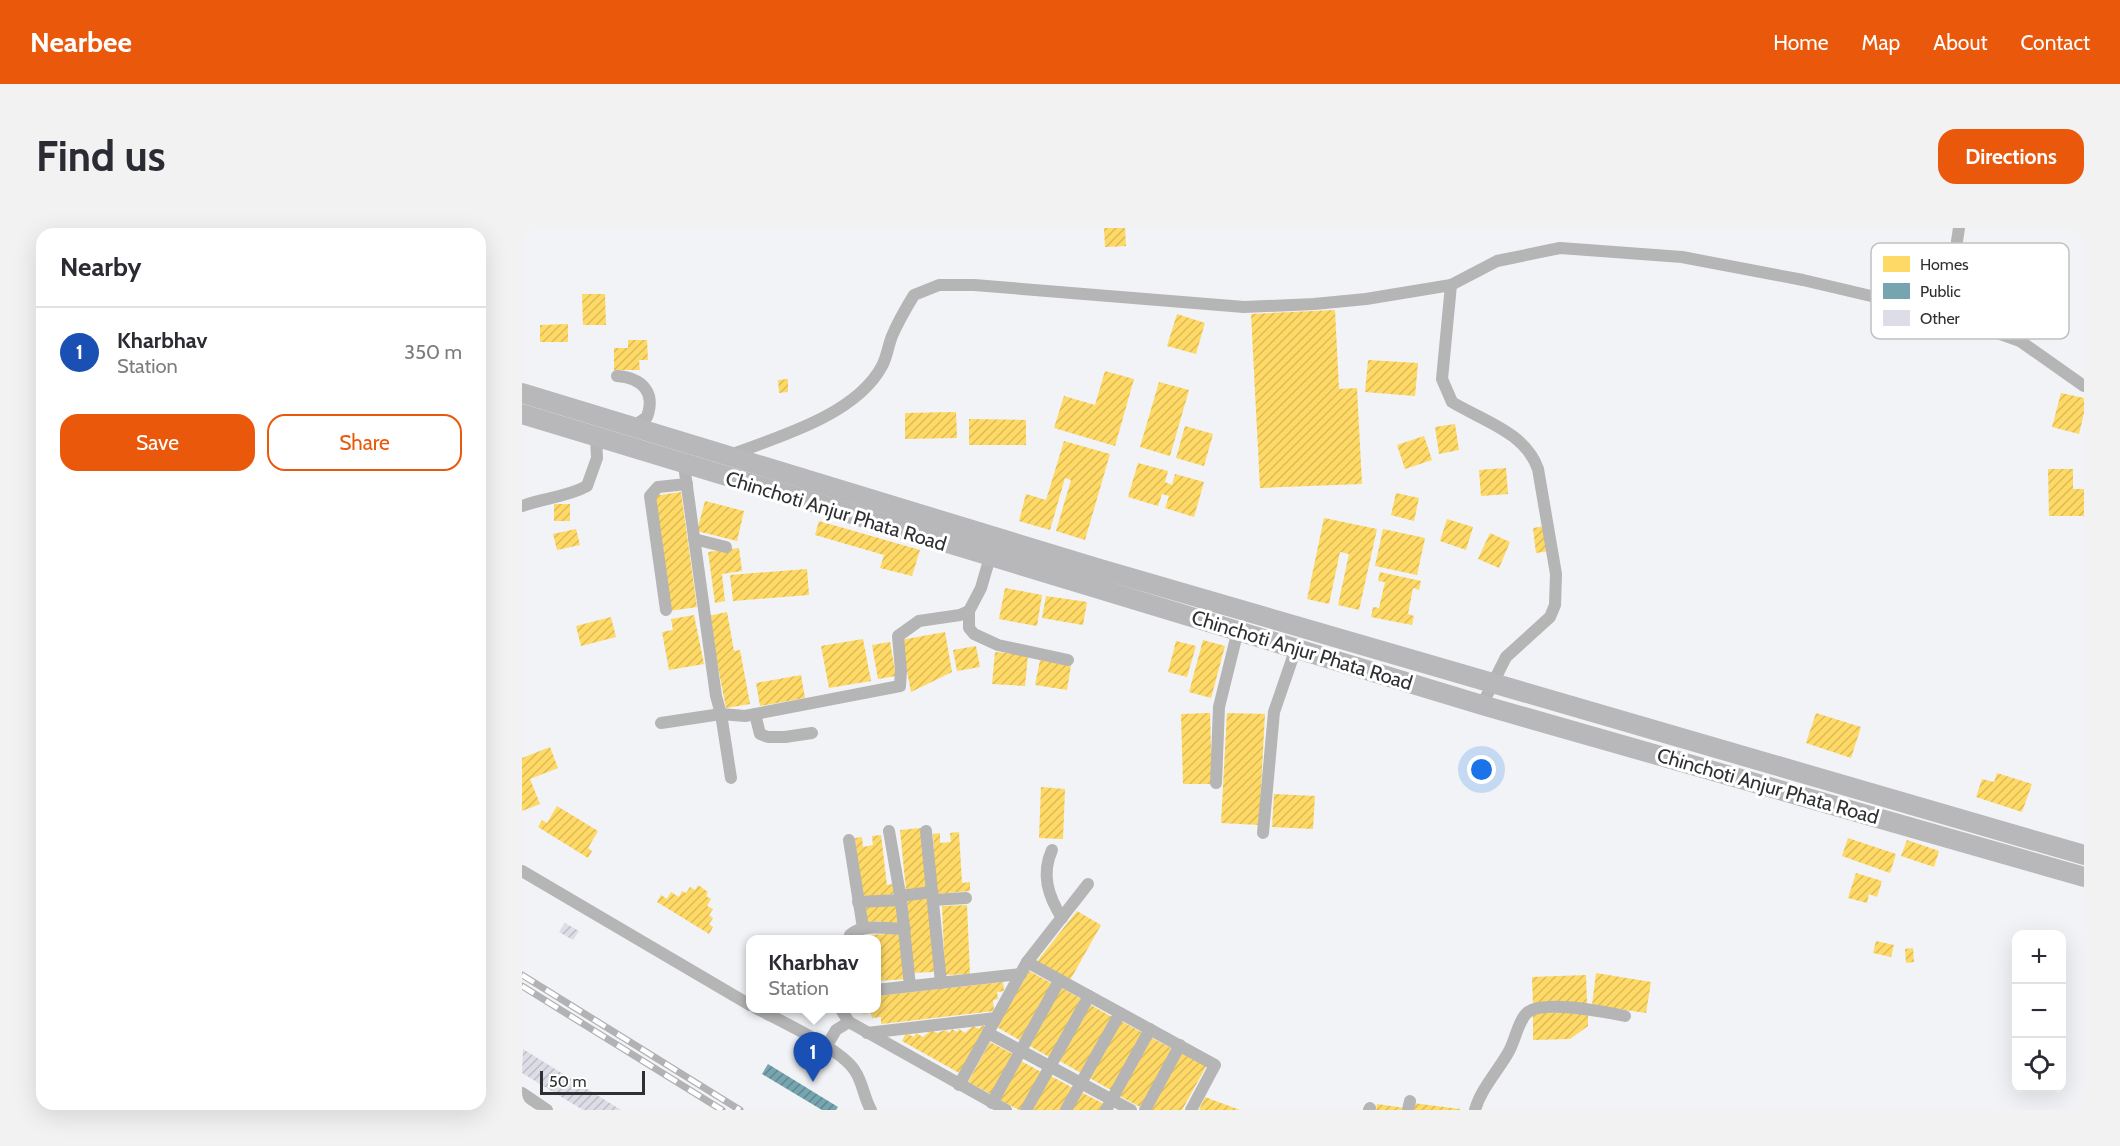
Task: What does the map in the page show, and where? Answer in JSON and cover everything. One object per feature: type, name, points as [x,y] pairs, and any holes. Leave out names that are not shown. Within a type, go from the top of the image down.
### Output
[{"type":"main road","name":"Chinchoti Anjur Phata Road","points":[[522,393],[1492,684],[2084,855]]},
{"type":"main road","name":"Chinchoti Anjur Phata Road","points":[[522,414],[596,437],[680,470],[990,557],[1482,705],[2084,877]]},
{"type":"main road","points":[[676,440],[680,470]]},
{"type":"street","points":[[1957,243],[1959,228]]},
{"type":"street","points":[[727,456],[790,432],[831,413],[865,391],[882,366],[892,335],[914,295],[939,285],[1035,288],[1244,307],[1366,299],[1451,285],[1497,261],[1560,248],[1682,257],[1803,280],[1871,296]]},
{"type":"street","points":[[1451,285],[1442,379],[1446,392],[1452,402],[1516,437],[1533,454],[1538,469],[1556,574],[1557,594],[1550,617],[1506,657],[1482,705]]},
{"type":"street","points":[[2015,339],[2084,386]]},
{"type":"street","points":[[617,376],[638,380],[645,386],[650,397],[647,417],[633,427]]},
{"type":"street","points":[[522,506],[544,498],[571,495],[587,486],[597,458],[596,437]]},
{"type":"street","points":[[666,610],[650,496],[680,470],[694,539],[716,696],[731,778]]},
{"type":"street","points":[[694,539],[726,547]]},
{"type":"street","points":[[990,557],[981,588],[969,610],[969,628],[984,640],[1068,660]]},
{"type":"street","points":[[662,723],[721,714],[732,716],[755,714],[900,686],[898,636],[919,621],[960,615],[969,610]]},
{"type":"street","points":[[1216,783],[1219,707],[1238,630]]},
{"type":"street","points":[[1263,833],[1274,712],[1296,648]]},
{"type":"street","points":[[755,714],[760,734],[768,737],[812,733]]},
{"type":"street","points":[[889,831],[901,898],[910,986]]},
{"type":"street","points":[[926,831],[941,983]]},
{"type":"street","points":[[849,840],[863,928]]},
{"type":"street","points":[[1052,850],[1046,861],[1046,883],[1051,901],[1062,918]]},
{"type":"street","points":[[522,871],[746,1003]]},
{"type":"street","points":[[959,1085],[1024,968],[1088,884]]},
{"type":"street","points":[[858,902],[932,896],[966,897]]},
{"type":"street","points":[[852,935],[855,930],[863,928],[905,929]]},
{"type":"street","points":[[881,989],[941,983],[1024,968],[1059,981],[1215,1065],[1191,1110]]},
{"type":"street","points":[[992,1103],[1059,981]]},
{"type":"street","points":[[1026,1110],[1089,996]]},
{"type":"street","points":[[1475,1110],[1490,1080],[1509,1052],[1527,1013],[1533,1010],[1578,1008],[1625,1016]]},
{"type":"street","points":[[1066,1110],[1120,1012]]},
{"type":"street","points":[[765,1013],[826,1047],[855,1070],[871,1110]]},
{"type":"street","points":[[843,1013],[849,1022],[867,1033],[1006,1110]]},
{"type":"street","points":[[867,1033],[996,1018]]},
{"type":"street","points":[[826,1047],[836,1030],[849,1022]]},
{"type":"street","points":[[1109,1105],[1150,1029]]},
{"type":"street","points":[[988,1033],[1081,1083],[1109,1105],[1131,1110]]},
{"type":"street","points":[[1145,1110],[1180,1046]]},
{"type":"street","points":[[522,1093],[547,1110]]},
{"type":"building: Homes","points":[[1104,228],[1125,228],[1126,246],[1105,247]]},
{"type":"building: Homes","points":[[582,294],[605,294],[606,325],[583,325]]},
{"type":"building: Homes","points":[[1335,310],[1339,389],[1357,388],[1362,484],[1260,488],[1251,314]]},
{"type":"building: Homes","points":[[1177,314],[1205,323],[1196,354],[1167,346]]},
{"type":"building: Homes","points":[[568,324],[568,342],[540,342],[540,325]]},
{"type":"building: Homes","points":[[628,340],[647,340],[648,360],[639,360],[640,370],[614,370],[614,348],[628,348]]},
{"type":"building: Homes","points":[[1368,360],[1418,363],[1415,396],[1365,392]]},
{"type":"building: Homes","points":[[1105,371],[1134,379],[1115,446],[1054,428],[1064,396],[1095,405]]},
{"type":"building: Homes","points":[[788,379],[788,392],[779,393],[778,380]]},
{"type":"building: Homes","points":[[1159,382],[1189,390],[1170,456],[1140,447]]},
{"type":"building: Homes","points":[[2061,393],[2084,398],[2084,413],[2079,434],[2052,427]]},
{"type":"building: Homes","points":[[956,412],[957,438],[905,439],[905,413]]},
{"type":"building: Homes","points":[[969,419],[1026,420],[1026,445],[969,445]]},
{"type":"building: Homes","points":[[1455,424],[1459,450],[1439,454],[1435,427]]},
{"type":"building: Homes","points":[[1185,426],[1213,434],[1204,466],[1176,458]]},
{"type":"building: Homes","points":[[1424,436],[1432,460],[1405,469],[1397,445]]},
{"type":"building: Homes","points":[[1064,441],[1110,454],[1085,540],[1056,531],[1071,480],[1065,478],[1050,530],[1019,521],[1026,494],[1046,500]]},
{"type":"building: Homes","points":[[1138,463],[1168,471],[1165,482],[1172,485],[1175,474],[1204,482],[1194,517],[1165,508],[1169,496],[1162,494],[1158,506],[1128,497]]},
{"type":"building: Homes","points":[[1506,468],[1508,494],[1481,496],[1479,470]]},
{"type":"building: Homes","points":[[2048,469],[2073,469],[2073,489],[2084,489],[2084,516],[2049,516]]},
{"type":"building: Homes","points":[[681,492],[697,607],[669,611],[653,496]]},
{"type":"building: Homes","points":[[1396,493],[1419,498],[1414,521],[1391,515]]},
{"type":"building: Homes","points":[[705,501],[744,511],[737,541],[697,531]]},
{"type":"building: Homes","points":[[554,504],[570,504],[570,521],[554,521]]},
{"type":"building: Homes","points":[[1324,518],[1377,529],[1359,610],[1338,605],[1349,554],[1340,552],[1329,604],[1307,599]]},
{"type":"building: Homes","points":[[1447,519],[1473,527],[1466,550],[1440,541]]},
{"type":"building: Homes","points":[[819,521],[920,550],[912,576],[880,568],[884,555],[815,535]]},
{"type":"building: Homes","points":[[1546,526],[1550,551],[1536,553],[1533,528]]},
{"type":"building: Homes","points":[[576,529],[580,545],[557,550],[553,534]]},
{"type":"building: Homes","points":[[1383,529],[1425,538],[1417,575],[1375,566]]},
{"type":"building: Homes","points":[[1490,533],[1510,542],[1499,568],[1478,559]]},
{"type":"building: Homes","points":[[739,548],[742,571],[722,574],[725,601],[715,603],[708,552]]},
{"type":"building: Homes","points":[[807,569],[809,595],[733,601],[730,575]]},
{"type":"building: Homes","points":[[1380,572],[1421,581],[1419,590],[1413,588],[1408,614],[1414,616],[1412,625],[1371,617],[1373,607],[1379,608],[1385,582],[1378,581]]},
{"type":"building: Homes","points":[[1005,588],[1042,595],[1037,626],[999,619]]},
{"type":"building: Homes","points":[[1046,596],[1087,602],[1083,625],[1042,618]]},
{"type":"building: Homes","points":[[727,612],[734,651],[740,650],[750,704],[726,708],[708,616]]},
{"type":"building: Homes","points":[[694,615],[704,664],[669,670],[662,632],[673,630],[671,619]]},
{"type":"building: Homes","points":[[611,617],[616,637],[581,646],[576,626]]},
{"type":"building: Homes","points":[[945,632],[952,672],[911,692],[901,640]]},
{"type":"building: Homes","points":[[863,639],[871,681],[829,688],[821,646]]},
{"type":"building: Homes","points":[[1203,640],[1225,646],[1211,698],[1189,692]]},
{"type":"building: Homes","points":[[1176,641],[1196,646],[1187,677],[1168,672]]},
{"type":"building: Homes","points":[[890,642],[896,676],[878,679],[872,645]]},
{"type":"building: Homes","points":[[976,646],[980,667],[957,671],[953,650]]},
{"type":"building: Homes","points":[[995,652],[1028,655],[1025,686],[992,684]]},
{"type":"building: Homes","points":[[1040,660],[1071,665],[1067,690],[1035,685]]},
{"type":"building: Homes","points":[[801,675],[805,698],[760,706],[756,683]]},
{"type":"building: Homes","points":[[1210,713],[1212,784],[1183,784],[1181,714]]},
{"type":"building: Homes","points":[[1227,713],[1265,714],[1259,825],[1221,823]]},
{"type":"building: Homes","points":[[1816,713],[1861,727],[1851,758],[1806,743]]},
{"type":"building: Homes","points":[[550,747],[558,768],[530,779],[540,804],[522,811],[522,758]]},
{"type":"building: Homes","points":[[1997,773],[2032,784],[2022,812],[1976,797],[1982,779],[1994,782]]},
{"type":"building: Homes","points":[[1041,787],[1065,789],[1063,839],[1039,838]]},
{"type":"building: Homes","points":[[1274,794],[1315,796],[1313,829],[1272,827]]},
{"type":"building: Homes","points":[[557,806],[598,831],[588,848],[592,851],[588,858],[538,827],[542,820],[547,823]]},
{"type":"building: Homes","points":[[921,828],[928,888],[906,890],[900,830]]},
{"type":"building: Homes","points":[[959,832],[962,883],[970,882],[970,891],[936,894],[933,834],[940,833],[940,843],[951,842],[950,833]]},
{"type":"building: Homes","points":[[881,835],[887,885],[893,884],[894,894],[862,898],[855,838],[862,837],[863,847],[873,845],[872,836]]},
{"type":"building: Homes","points":[[1848,838],[1896,854],[1890,873],[1842,856]]},
{"type":"building: Homes","points":[[1907,840],[1939,851],[1934,867],[1901,856]]},
{"type":"building: Homes","points":[[1856,873],[1882,881],[1877,897],[1869,894],[1867,903],[1848,898]]},
{"type":"building: Homes","points":[[698,885],[708,892],[706,896],[711,899],[707,906],[713,909],[709,915],[713,918],[709,924],[713,927],[709,934],[657,902],[661,895],[667,899],[671,892],[679,897],[682,891],[686,893],[690,887],[695,890]]},
{"type":"building: Homes","points":[[930,897],[934,972],[911,973],[907,898]]},
{"type":"building: Homes","points":[[901,905],[902,925],[882,926],[881,921],[867,922],[866,907]]},
{"type":"building: Homes","points":[[967,905],[970,974],[945,975],[942,906]]},
{"type":"building: Homes","points":[[1077,911],[1101,925],[1069,982],[1035,964]]},
{"type":"building: Homes","points":[[900,933],[908,979],[881,981],[881,935],[870,935]]},
{"type":"building: Homes","points":[[1876,941],[1894,945],[1891,957],[1873,953]]},
{"type":"building: Homes","points":[[1913,948],[1914,962],[1906,963],[1905,949]]},
{"type":"building: Homes","points":[[1029,971],[1053,984],[1021,1041],[997,1027]]},
{"type":"building: Homes","points":[[1596,973],[1651,982],[1646,1013],[1592,1005]]},
{"type":"building: Homes","points":[[1586,975],[1587,1004],[1533,1005],[1532,977]]},
{"type":"building: Homes","points":[[1003,982],[1004,991],[997,992],[998,999],[993,1000],[994,1011],[881,1024],[881,1017],[872,1018],[871,1013],[881,1013],[881,995]]},
{"type":"building: Homes","points":[[1060,987],[1083,1000],[1051,1058],[1028,1045]]},
{"type":"building: Homes","points":[[1089,1004],[1112,1017],[1081,1073],[1058,1060]]},
{"type":"building: Homes","points":[[1588,1012],[1588,1026],[1570,1039],[1533,1040],[1533,1013]]},
{"type":"building: Homes","points":[[1119,1020],[1143,1033],[1111,1090],[1088,1077]]},
{"type":"building: Homes","points":[[982,1025],[987,1028],[961,1074],[902,1041],[906,1033],[914,1037],[916,1033],[923,1037],[931,1030],[937,1033],[945,1030],[950,1033],[952,1029],[957,1032],[959,1029],[965,1033],[973,1026],[979,1029]]},
{"type":"building: Homes","points":[[1150,1037],[1173,1049],[1140,1107],[1118,1095]]},
{"type":"building: Homes","points":[[990,1042],[1013,1054],[991,1094],[968,1082]]},
{"type":"building: Homes","points":[[1181,1050],[1207,1065],[1182,1110],[1148,1110]]},
{"type":"building: Homes","points":[[1021,1061],[1043,1073],[1023,1110],[1019,1110],[1000,1100]]},
{"type":"building: Homes","points":[[1051,1076],[1073,1088],[1061,1110],[1032,1110]]},
{"type":"building: Homes","points":[[1081,1092],[1104,1104],[1101,1110],[1071,1110]]},
{"type":"building: Homes","points":[[1205,1097],[1240,1110],[1199,1110]]},
{"type":"building: Homes","points":[[1413,1103],[1460,1109],[1460,1110],[1412,1110]]},
{"type":"building: Homes","points":[[1377,1104],[1405,1108],[1405,1110],[1376,1110]]},
{"type":"building: Public","points":[[768,1064],[838,1107],[836,1110],[822,1110],[762,1074]]},
{"type":"building: Other","points":[[565,923],[579,931],[573,940],[559,932]]},
{"type":"building: Other","points":[[523,1049],[621,1110],[583,1110],[522,1073]]},
{"type":"railway","points":[[522,975],[740,1110]]},
{"type":"railway","points":[[522,986],[722,1110]]},
{"type":"place","name":"Kharbhav","points":[[813,1082]]}]
